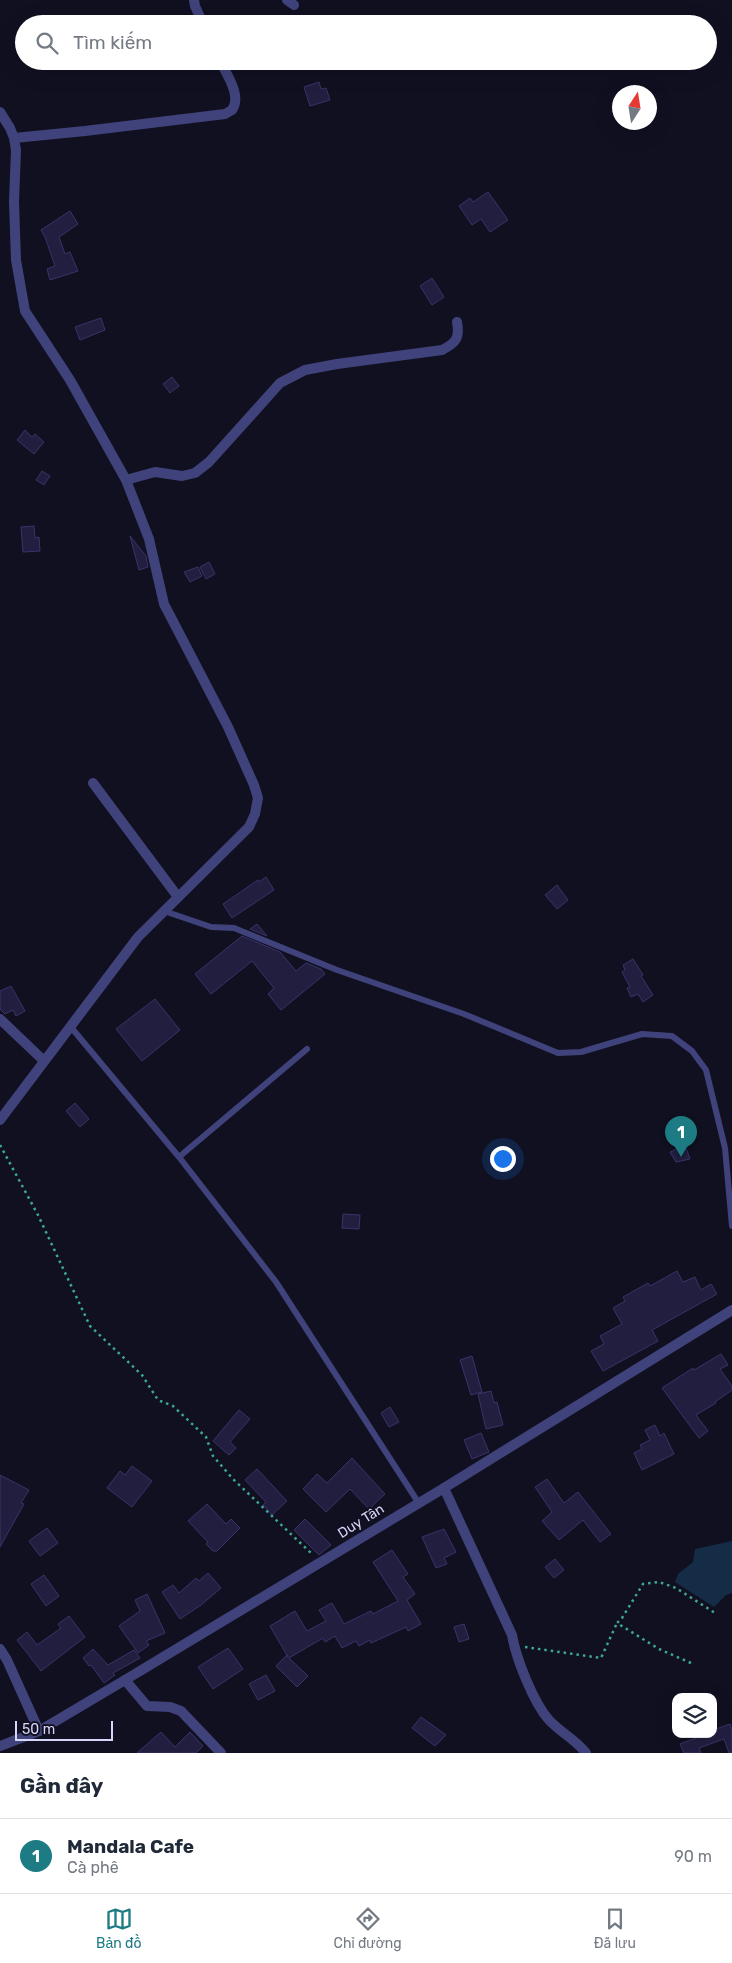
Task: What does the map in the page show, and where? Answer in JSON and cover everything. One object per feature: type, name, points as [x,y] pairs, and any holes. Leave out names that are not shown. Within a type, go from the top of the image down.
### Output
[{"type":"street","points":[[194,0],[199,15]]},
{"type":"street","points":[[14,138],[225,114],[232,110],[236,100],[235,92],[224,70]]},
{"type":"street","points":[[0,112],[10,128],[16,150],[14,202],[16,260],[23,304],[30,320],[70,380],[126,480],[150,539],[164,604],[249,770],[258,798],[255,814],[249,827],[138,936],[43,1060],[0,1120]]},
{"type":"street","points":[[126,480],[155,472],[182,476],[195,473],[209,462],[272,391],[291,376],[305,370],[337,364],[442,350],[456,342],[460,334],[457,322]]},
{"type":"street","points":[[93,784],[178,897]]},
{"type":"street","points":[[0,1019],[43,1060]]},
{"type":"street","name":"Duy Tân","points":[[0,1746],[39,1731],[125,1680],[321,1563],[732,1310]]},
{"type":"street","points":[[444,1488],[512,1635],[516,1656],[531,1691],[549,1720],[564,1734],[574,1740],[586,1753]]},
{"type":"street","points":[[0,1650],[7,1660],[39,1731]]},
{"type":"street","points":[[125,1680],[147,1706],[170,1706],[181,1711],[221,1753]]},
{"type":"lane","points":[[164,911],[211,927],[234,928],[337,970],[464,1014],[558,1053],[581,1052],[642,1034],[672,1036],[692,1051],[706,1070],[725,1148],[732,1226]]},
{"type":"lane","points":[[70,1026],[179,1157],[276,1282],[418,1502]]},
{"type":"lane","points":[[179,1157],[307,1049]]},
{"type":"path","points":[[0,1145],[38,1215],[90,1326],[142,1375],[158,1400],[173,1406],[206,1437],[213,1456],[233,1479],[321,1563]]},
{"type":"path","points":[[514,1645],[601,1658],[617,1623],[643,1584],[659,1582],[676,1588],[715,1614]]},
{"type":"path","points":[[617,1623],[659,1649],[691,1663]]},
{"type":"water","points":[[732,1541],[732,1593],[726,1595],[714,1607],[675,1582],[678,1574],[693,1562],[695,1549]]},
{"type":"building","points":[[319,82],[321,89],[326,88],[330,100],[310,106],[304,87]]},
{"type":"building","points":[[488,192],[508,220],[490,232],[481,219],[472,225],[459,206],[470,198],[473,202]]},
{"type":"building","points":[[70,211],[78,224],[59,237],[65,254],[70,252],[78,271],[50,280],[47,269],[55,266],[41,230]]},
{"type":"building","points":[[432,278],[444,297],[432,305],[420,286]]},
{"type":"building","points":[[101,318],[105,330],[80,340],[75,327]]},
{"type":"building","points":[[172,377],[179,386],[170,393],[163,384]]},
{"type":"building","points":[[25,430],[32,437],[35,434],[44,442],[34,454],[17,440]]},
{"type":"building","points":[[42,471],[50,476],[44,485],[36,480]]},
{"type":"building","points":[[34,526],[35,538],[39,537],[40,551],[23,552],[21,527]]},
{"type":"building","points":[[130,536],[146,556],[148,567],[139,570]]},
{"type":"building","points":[[209,562],[215,574],[206,579],[200,567]]},
{"type":"building","points":[[198,567],[202,576],[190,582],[184,572]]},
{"type":"building","points":[[266,877],[274,890],[232,918],[223,904],[258,880],[259,882]]},
{"type":"building","points":[[557,885],[568,900],[557,909],[545,895]]},
{"type":"building","points":[[257,924],[267,936],[250,929]]},
{"type":"building","points":[[242,936],[280,952],[296,971],[306,963],[321,969],[325,974],[281,1010],[268,994],[274,988],[252,961],[211,994],[195,974]]},
{"type":"building","points":[[633,959],[653,995],[643,1002],[638,994],[631,997],[627,988],[630,987],[622,972],[625,970],[623,965]]},
{"type":"building","points":[[11,986],[25,1011],[16,1016],[13,1010],[5,1014],[0,1009],[0,991]]},
{"type":"building","points":[[155,999],[180,1030],[142,1061],[116,1029]]},
{"type":"building","points":[[75,1103],[89,1119],[80,1127],[66,1111]]},
{"type":"building","points":[[685,1145],[690,1159],[676,1162],[670,1152]]},
{"type":"building","points":[[343,1214],[360,1215],[359,1229],[342,1228]]},
{"type":"building","points":[[677,1271],[683,1282],[695,1277],[701,1290],[711,1284],[717,1294],[652,1330],[658,1341],[603,1371],[591,1351],[604,1344],[600,1336],[622,1324],[613,1308],[625,1301],[623,1297],[648,1283],[650,1286]]},
{"type":"building","points":[[721,1354],[728,1365],[720,1369],[732,1386],[732,1390],[716,1403],[696,1415],[708,1431],[699,1438],[662,1388],[693,1368],[694,1370]]},
{"type":"building","points":[[472,1356],[482,1392],[471,1395],[460,1360]]},
{"type":"building","points":[[491,1391],[494,1403],[497,1402],[503,1425],[486,1429],[478,1394]]},
{"type":"building","points":[[390,1407],[399,1422],[389,1427],[381,1413]]},
{"type":"building","points":[[239,1410],[250,1419],[230,1442],[236,1448],[229,1455],[213,1441]]},
{"type":"building","points":[[655,1425],[660,1436],[664,1433],[674,1454],[642,1470],[634,1453],[642,1449],[640,1445],[650,1440],[645,1430]]},
{"type":"building","points":[[481,1433],[489,1452],[472,1459],[464,1440]]},
{"type":"building","points":[[352,1458],[385,1494],[369,1509],[350,1489],[326,1512],[303,1489],[317,1474],[327,1483]]},
{"type":"building","points":[[132,1466],[152,1481],[132,1507],[107,1488],[120,1471],[125,1475]]},
{"type":"building","points":[[257,1469],[287,1501],[272,1515],[263,1505],[266,1502],[245,1480]]},
{"type":"building","points":[[0,1475],[29,1490],[21,1503],[24,1504],[0,1547]]},
{"type":"building","points":[[547,1479],[564,1503],[578,1492],[611,1534],[600,1542],[583,1520],[559,1540],[542,1521],[552,1512],[535,1487]]},
{"type":"building","points":[[207,1504],[226,1524],[231,1519],[240,1528],[217,1551],[213,1551],[206,1544],[208,1542],[188,1521]]},
{"type":"building","points":[[305,1519],[331,1545],[319,1555],[294,1530]]},
{"type":"building","points":[[47,1528],[58,1543],[40,1556],[29,1541]]},
{"type":"building","points":[[444,1529],[456,1552],[444,1558],[447,1564],[436,1568],[422,1537]]},
{"type":"building","points":[[392,1550],[408,1574],[403,1577],[415,1594],[407,1600],[421,1624],[408,1631],[406,1627],[371,1643],[370,1640],[359,1646],[356,1641],[342,1648],[335,1636],[325,1642],[323,1638],[289,1658],[308,1676],[297,1687],[276,1666],[287,1655],[270,1626],[295,1611],[307,1631],[326,1621],[319,1610],[332,1603],[344,1624],[371,1611],[373,1614],[398,1601],[373,1562]]},
{"type":"building","points":[[555,1559],[564,1570],[554,1578],[545,1567]]},
{"type":"building","points":[[208,1573],[221,1588],[180,1619],[162,1592],[173,1585],[179,1593],[196,1578],[199,1581]]},
{"type":"building","points":[[44,1575],[59,1596],[46,1606],[31,1584]]},
{"type":"building","points":[[147,1594],[165,1633],[146,1641],[149,1645],[138,1653],[119,1626],[140,1611],[135,1600]]},
{"type":"building","points":[[69,1616],[85,1637],[41,1671],[17,1640],[27,1632],[37,1645],[61,1628],[58,1624]]},
{"type":"building","points":[[464,1624],[469,1639],[459,1642],[454,1627]]},
{"type":"building","points":[[228,1648],[243,1669],[213,1689],[198,1667]]},
{"type":"building","points":[[93,1649],[108,1665],[134,1650],[140,1658],[113,1673],[115,1675],[104,1683],[91,1665],[89,1666],[83,1658]]},
{"type":"building","points":[[266,1675],[275,1691],[258,1700],[249,1684]]},
{"type":"building","points":[[421,1717],[446,1735],[435,1746],[412,1728]]},
{"type":"building","points":[[730,1724],[732,1730],[732,1753],[729,1753],[724,1739],[699,1748],[701,1753],[684,1753],[680,1744],[696,1738],[717,1738],[717,1729]]},
{"type":"building","points":[[161,1732],[175,1747],[190,1732],[203,1746],[196,1753],[137,1753]]},
{"type":"place","name":"Mandala Cafe","points":[[681,1157]]}]
